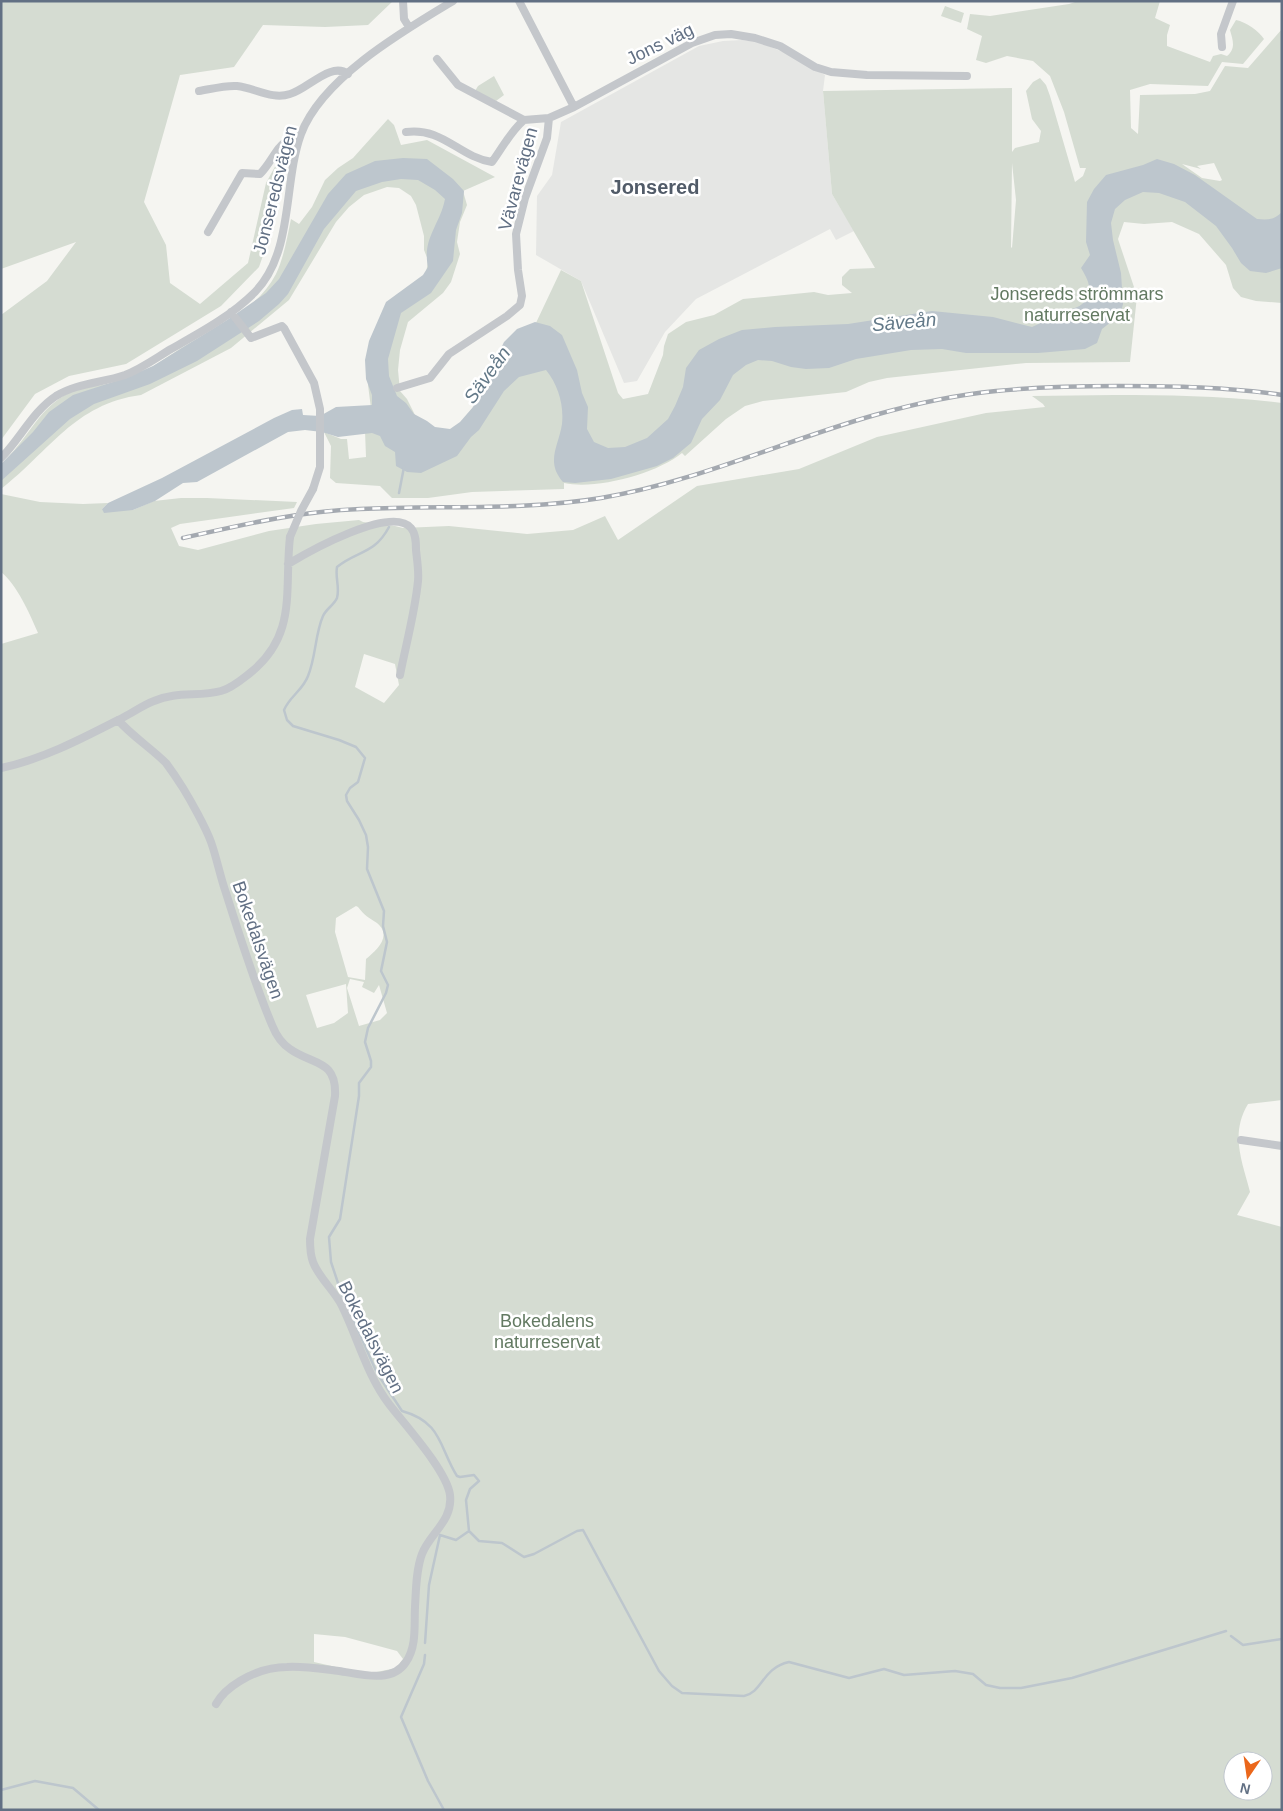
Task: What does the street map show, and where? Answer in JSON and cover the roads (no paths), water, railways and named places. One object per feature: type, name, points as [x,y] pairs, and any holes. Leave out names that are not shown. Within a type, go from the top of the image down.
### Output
[{"type":"street","points":[[403,1],[404,19],[409,27]]},
{"type":"street","name":"Jonseredsvägen","points":[[1,458],[38,412],[54,398],[72,388],[125,375],[232,313],[264,282],[274,263],[280,243],[296,152],[301,134],[318,103],[330,88],[409,27],[453,1]]},
{"type":"street","points":[[519,1],[574,107]]},
{"type":"street","points":[[1222,47],[1221,34],[1233,1]]},
{"type":"street","name":"Jons väg","points":[[574,107],[692,43],[716,35],[731,34],[763,40],[780,46],[815,67],[831,72],[867,75],[968,76]]},
{"type":"street","name":"Vävarevägen","points":[[437,59],[458,85],[524,120],[550,118],[574,107]]},
{"type":"street","points":[[199,91],[237,86],[275,96],[283,96],[303,89],[335,69],[344,70],[348,74]]},
{"type":"street","name":"Vävarevägen","points":[[397,388],[430,378],[449,354],[507,316],[520,305],[522,296],[516,234],[525,198],[547,138],[550,118]]},
{"type":"street","name":"Vävarevägen","points":[[406,132],[432,133],[480,160],[492,162],[513,130],[524,120]]},
{"type":"street","points":[[208,232],[242,173],[260,174],[267,168],[286,140],[298,132],[301,134]]},
{"type":"street","points":[[1,768],[25,762],[58,749],[154,700],[176,694],[223,691],[255,669],[276,645],[285,621],[290,537],[313,488],[320,467],[320,409],[314,383],[282,326],[251,338],[232,313]]},
{"type":"street","points":[[288,564],[333,540],[368,526],[394,521],[407,524],[411,528],[416,541],[418,578],[400,675]]},
{"type":"street","name":"Bokedalsvägen","points":[[118,720],[134,737],[166,764],[184,790],[211,841],[219,872],[258,993],[275,1032],[282,1043],[292,1051],[323,1064],[332,1075],[336,1084],[310,1239],[312,1260],[341,1304],[369,1372],[388,1402],[442,1474],[449,1488],[450,1497],[448,1514],[426,1546],[420,1560],[416,1590],[413,1646],[407,1662],[402,1667],[389,1674],[368,1676],[288,1666],[268,1669],[237,1683],[224,1692],[216,1704]]},
{"type":"street","points":[[1241,1140],[1282,1146]]},
{"type":"water","name":"Säveån","points":[[403,158],[427,159],[453,179],[464,191],[462,213],[456,230],[453,261],[431,293],[401,313],[388,359],[389,376],[397,396],[406,403],[414,414],[435,427],[450,429],[460,422],[473,407],[504,342],[517,329],[535,322],[550,326],[562,335],[577,370],[582,393],[588,407],[587,429],[594,442],[608,448],[625,447],[647,438],[668,419],[683,387],[686,368],[699,350],[719,339],[742,330],[848,324],[932,311],[993,317],[1032,327],[1045,321],[1054,310],[1072,309],[1083,304],[1086,300],[1089,285],[1081,268],[1090,255],[1086,242],[1087,202],[1094,189],[1106,175],[1143,165],[1157,159],[1174,164],[1195,175],[1257,219],[1271,219],[1282,212],[1282,268],[1266,273],[1250,271],[1241,263],[1216,226],[1185,202],[1159,193],[1143,192],[1125,200],[1115,209],[1111,223],[1121,273],[1123,304],[1120,315],[1102,329],[1097,343],[1085,349],[1038,353],[966,353],[942,349],[911,350],[856,359],[829,368],[806,369],[772,361],[758,360],[746,365],[733,375],[720,400],[702,419],[691,443],[673,458],[657,466],[611,479],[575,483],[563,482],[555,467],[554,460],[562,424],[562,409],[557,388],[546,370],[519,377],[504,391],[479,430],[471,437],[457,456],[421,473],[407,472],[396,466],[395,452],[385,446],[380,436],[372,433],[338,437],[322,432],[305,430],[288,432],[197,482],[183,483],[155,501],[133,510],[104,513],[102,509],[108,503],[162,478],[292,410],[302,409],[303,415],[320,416],[336,407],[372,405],[372,395],[366,379],[365,360],[369,341],[386,302],[423,275],[428,267],[427,248],[429,240],[445,199],[435,190],[418,180],[401,179],[382,182],[356,191],[324,229],[288,294],[259,321],[197,361],[150,384],[94,404],[70,419],[1,481],[1,464],[33,432],[49,412],[73,395],[125,378],[153,366],[227,320],[266,293],[279,279],[328,194],[346,174],[375,161]]},
{"type":"waterway","points":[[399,493],[404,467]]},
{"type":"waterway","points":[[389,527],[377,543],[337,567],[337,598],[323,616],[318,630],[311,669],[306,681],[284,710],[287,720],[293,726],[356,747],[365,758],[358,782],[350,788],[346,795],[347,801],[366,835],[368,847],[367,869],[384,911],[383,926],[387,942],[381,971],[388,985],[386,993],[368,1028],[365,1042],[371,1067],[359,1083],[359,1096],[340,1219],[329,1237],[331,1262],[342,1295],[377,1373],[402,1411],[415,1416],[432,1429],[438,1437],[457,1476],[474,1475],[479,1481],[470,1489],[466,1500],[469,1531],[479,1541],[502,1543],[524,1557],[534,1554],[577,1531],[583,1530],[659,1671],[672,1686],[682,1693],[744,1696],[755,1690],[773,1669],[789,1662],[849,1678],[884,1669],[904,1675],[955,1671],[973,1674],[986,1685],[1000,1688],[1021,1688],[1072,1678],[1226,1631]]},
{"type":"waterway","points":[[425,1643],[429,1585],[440,1535],[456,1540],[469,1531]]},
{"type":"waterway","points":[[1231,1636],[1243,1645],[1282,1639]]},
{"type":"waterway","points":[[425,1655],[424,1664],[401,1717],[428,1781],[444,1810]]},
{"type":"waterway","points":[[1,1790],[35,1781],[73,1788],[99,1810]]},
{"type":"railway","points":[[183,538],[271,519],[338,510],[541,505],[601,498],[636,491],[705,472],[875,415],[935,400],[965,395],[1011,390],[1088,386],[1180,387],[1282,395]]},
{"type":"district","name":"Jonsered","points":[[655,187]]},
{"type":"park label","name":"Jonsereds strömmars naturreservat","points":[[1077,304]]},
{"type":"park label","name":"Bokedalens naturreservat","points":[[547,1331]]}]
